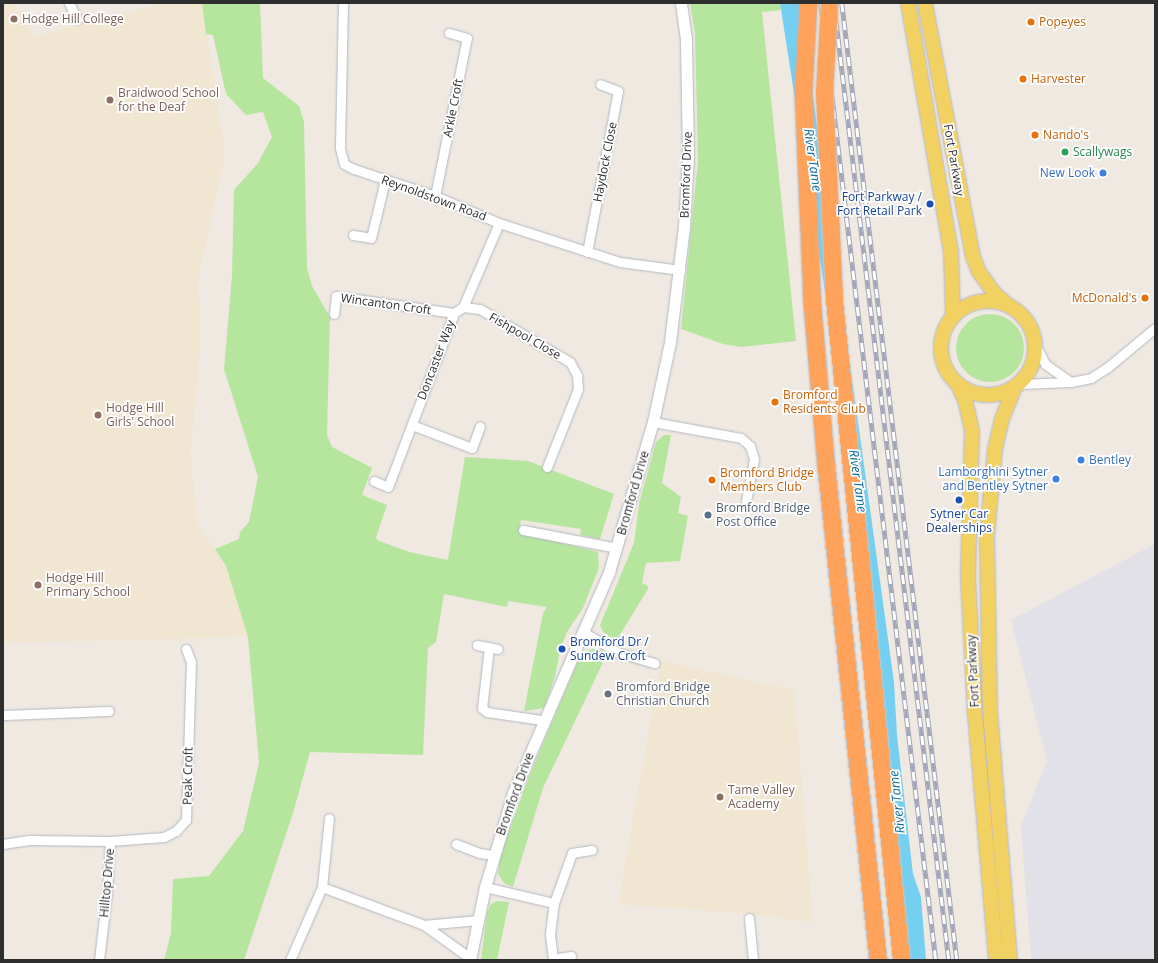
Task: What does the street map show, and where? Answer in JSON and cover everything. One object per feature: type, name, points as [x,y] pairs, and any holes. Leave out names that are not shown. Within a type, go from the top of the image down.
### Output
[{"type":"highway","points":[[808,3],[803,92],[812,305],[826,467],[878,960]]},
{"type":"highway","points":[[829,3],[824,93],[834,300],[901,960]]},
{"type":"main road","name":"Fort Parkway","points":[[908,3],[951,251],[953,313],[942,334],[940,349],[946,370],[958,385],[965,400],[972,431],[968,535],[968,584],[976,714],[996,960]]},
{"type":"main road","name":"Fort Parkway","points":[[925,3],[973,256],[980,272],[994,294],[1018,311],[1028,324],[1036,346],[1030,372],[1017,386],[1003,394],[983,396],[968,391],[958,385]]},
{"type":"main road","points":[[953,313],[983,301],[1008,305]]},
{"type":"main road","name":"Fort Parkway","points":[[1010,960],[990,712],[987,535],[995,449],[1002,419],[1017,386]]},
{"type":"street","points":[[69,3],[77,19]]},
{"type":"street","name":"Reynoldstown Road","points":[[343,3],[341,158],[344,164],[354,169],[435,196],[499,223],[587,252],[620,262],[680,270]]},
{"type":"street","name":"Bromford Drive","points":[[470,959],[485,887],[513,793],[542,720],[609,572],[653,422],[670,342],[680,270],[688,156],[686,39],[681,3]]},
{"type":"street","name":"Arkle Croft","points":[[435,196],[467,38],[449,33]]},
{"type":"street","name":"Haydock Close","points":[[587,252],[618,91],[600,84]]},
{"type":"street","points":[[353,235],[371,238],[386,180]]},
{"type":"street","name":"Doncaster Way","points":[[374,481],[388,488],[454,313],[463,307],[499,223]]},
{"type":"street","name":"Wincanton Croft","points":[[334,314],[336,296],[454,313]]},
{"type":"street","name":"Fishpool Close","points":[[463,307],[480,309],[570,362],[577,375],[578,389],[547,467]]},
{"type":"street","points":[[1017,386],[1071,382],[1091,378],[1108,367],[1155,328]]},
{"type":"street","points":[[1036,346],[1045,364],[1058,376],[1071,382]]},
{"type":"street","points":[[653,422],[741,438],[750,446],[754,459],[746,501]]},
{"type":"street","points":[[412,425],[472,448],[480,426]]},
{"type":"street","points":[[523,530],[616,548]]},
{"type":"street","points":[[583,632],[619,653],[656,663]]},
{"type":"street","points":[[477,645],[493,648],[482,708],[487,712],[542,720]]},
{"type":"street","name":"Peak Croft","points":[[110,841],[164,837],[176,831],[186,820],[191,662],[186,649]]},
{"type":"street","points":[[3,715],[109,711]]},
{"type":"street","points":[[290,960],[322,887],[329,818]]},
{"type":"street","name":"Hilltop Drive","points":[[3,844],[29,840],[110,841],[107,892],[99,960]]},
{"type":"street","points":[[456,844],[479,853],[494,855]]},
{"type":"street","points":[[571,956],[553,959],[550,934],[554,903],[572,853],[592,850]]},
{"type":"street","points":[[322,887],[424,925],[470,959]]},
{"type":"street","points":[[485,887],[554,903]]},
{"type":"street","points":[[749,918],[753,960]]},
{"type":"street","points":[[424,925],[478,920]]},
{"type":"shaded area","points":[[3,3],[15,3],[34,36],[165,3],[202,3],[225,154],[198,280],[200,326],[198,378],[190,452],[198,525],[226,566],[248,637],[3,643]]},
{"type":"shaded area","points":[[1155,544],[1155,960],[1031,960],[1021,826],[1047,761],[1011,620]]},
{"type":"shaded area","name":"Tame Valley Academy","points":[[661,661],[794,690],[813,922],[739,913],[618,904]]},
{"type":"green space","points":[[202,3],[260,3],[263,78],[299,106],[304,122],[307,268],[312,286],[330,317],[327,435],[332,447],[372,468],[362,495],[387,505],[376,537],[377,540],[409,552],[448,560],[465,457],[528,461],[614,494],[600,539],[580,535],[581,529],[521,520],[519,532],[598,552],[599,568],[583,608],[567,632],[560,650],[555,677],[544,708],[524,711],[543,613],[547,607],[508,601],[507,607],[444,594],[436,642],[428,648],[423,755],[310,752],[293,813],[244,960],[164,960],[171,933],[173,879],[209,876],[243,831],[259,763],[248,637],[226,566],[215,549],[239,539],[240,532],[249,522],[258,477],[224,369],[232,276],[234,190],[258,163],[272,137],[263,112],[246,115],[226,94],[213,35],[206,34]]},
{"type":"green space","points":[[690,3],[780,3],[781,10],[762,12],[796,341],[741,347],[723,344],[681,329],[698,161],[695,34]]},
{"type":"green space","points":[[983,314],[997,314],[1009,319],[1019,329],[1024,341],[1024,355],[1019,367],[1009,377],[997,382],[983,382],[971,377],[961,367],[956,355],[956,341],[961,329],[971,319]]},
{"type":"green space","points":[[664,435],[671,435],[662,483],[681,497],[678,513],[688,516],[680,561],[646,563],[642,583],[648,586],[648,589],[616,641],[603,632],[600,625],[634,543],[639,504],[656,442]]},
{"type":"green space","points":[[593,649],[608,652],[543,788],[513,887],[504,883],[498,874],[501,854],[526,784],[578,661],[586,651]]},
{"type":"green space","points":[[497,901],[509,902],[497,960],[481,960],[487,913],[491,904]]},
{"type":"water","name":"River Tame","points":[[780,3],[800,3],[894,682],[897,735],[913,874],[921,897],[926,960],[906,960],[826,298]]},
{"type":"railway","points":[[821,3],[936,960]]},
{"type":"railway","points":[[834,3],[949,960]]},
{"type":"railway","points":[[842,3],[957,960]]},
{"type":"place","name":"Hodge Hill College","points":[[14,19]]},
{"type":"place","name":"Popeyes","points":[[1031,22]]},
{"type":"place","name":"Harvester","points":[[1023,79]]},
{"type":"place","name":"Braidwood School for the Deaf","points":[[110,100]]},
{"type":"place","name":"Nando's","points":[[1035,135]]},
{"type":"place","name":"Scallywags","points":[[1065,152]]},
{"type":"place","name":"New Look","points":[[1103,173]]},
{"type":"place","name":"Fort Parkway / Fort Retail Park","points":[[930,204]]},
{"type":"place","name":"McDonald's","points":[[1145,298]]},
{"type":"place","name":"Bromford Residents Club","points":[[775,402]]},
{"type":"place","name":"Hodge Hill Girls' School","points":[[98,415]]},
{"type":"place","name":"Bentley","points":[[1081,460]]},
{"type":"place","name":"Lamborghini Sytner and Bentley Sytner","points":[[1056,479]]},
{"type":"place","name":"Bromford Bridge Members Club","points":[[712,480]]},
{"type":"place","name":"Sytner Car Dealerships","points":[[959,500]]},
{"type":"place","name":"Bromford Bridge Post Office","points":[[708,515]]},
{"type":"place","name":"Hodge Hill Primary School","points":[[38,585]]},
{"type":"place","name":"Bromford Dr / Sundew Croft","points":[[562,649]]},
{"type":"place","name":"Bromford Bridge Christian Church","points":[[608,694]]},
{"type":"place","name":"Tame Valley Academy","points":[[720,797]]}]
